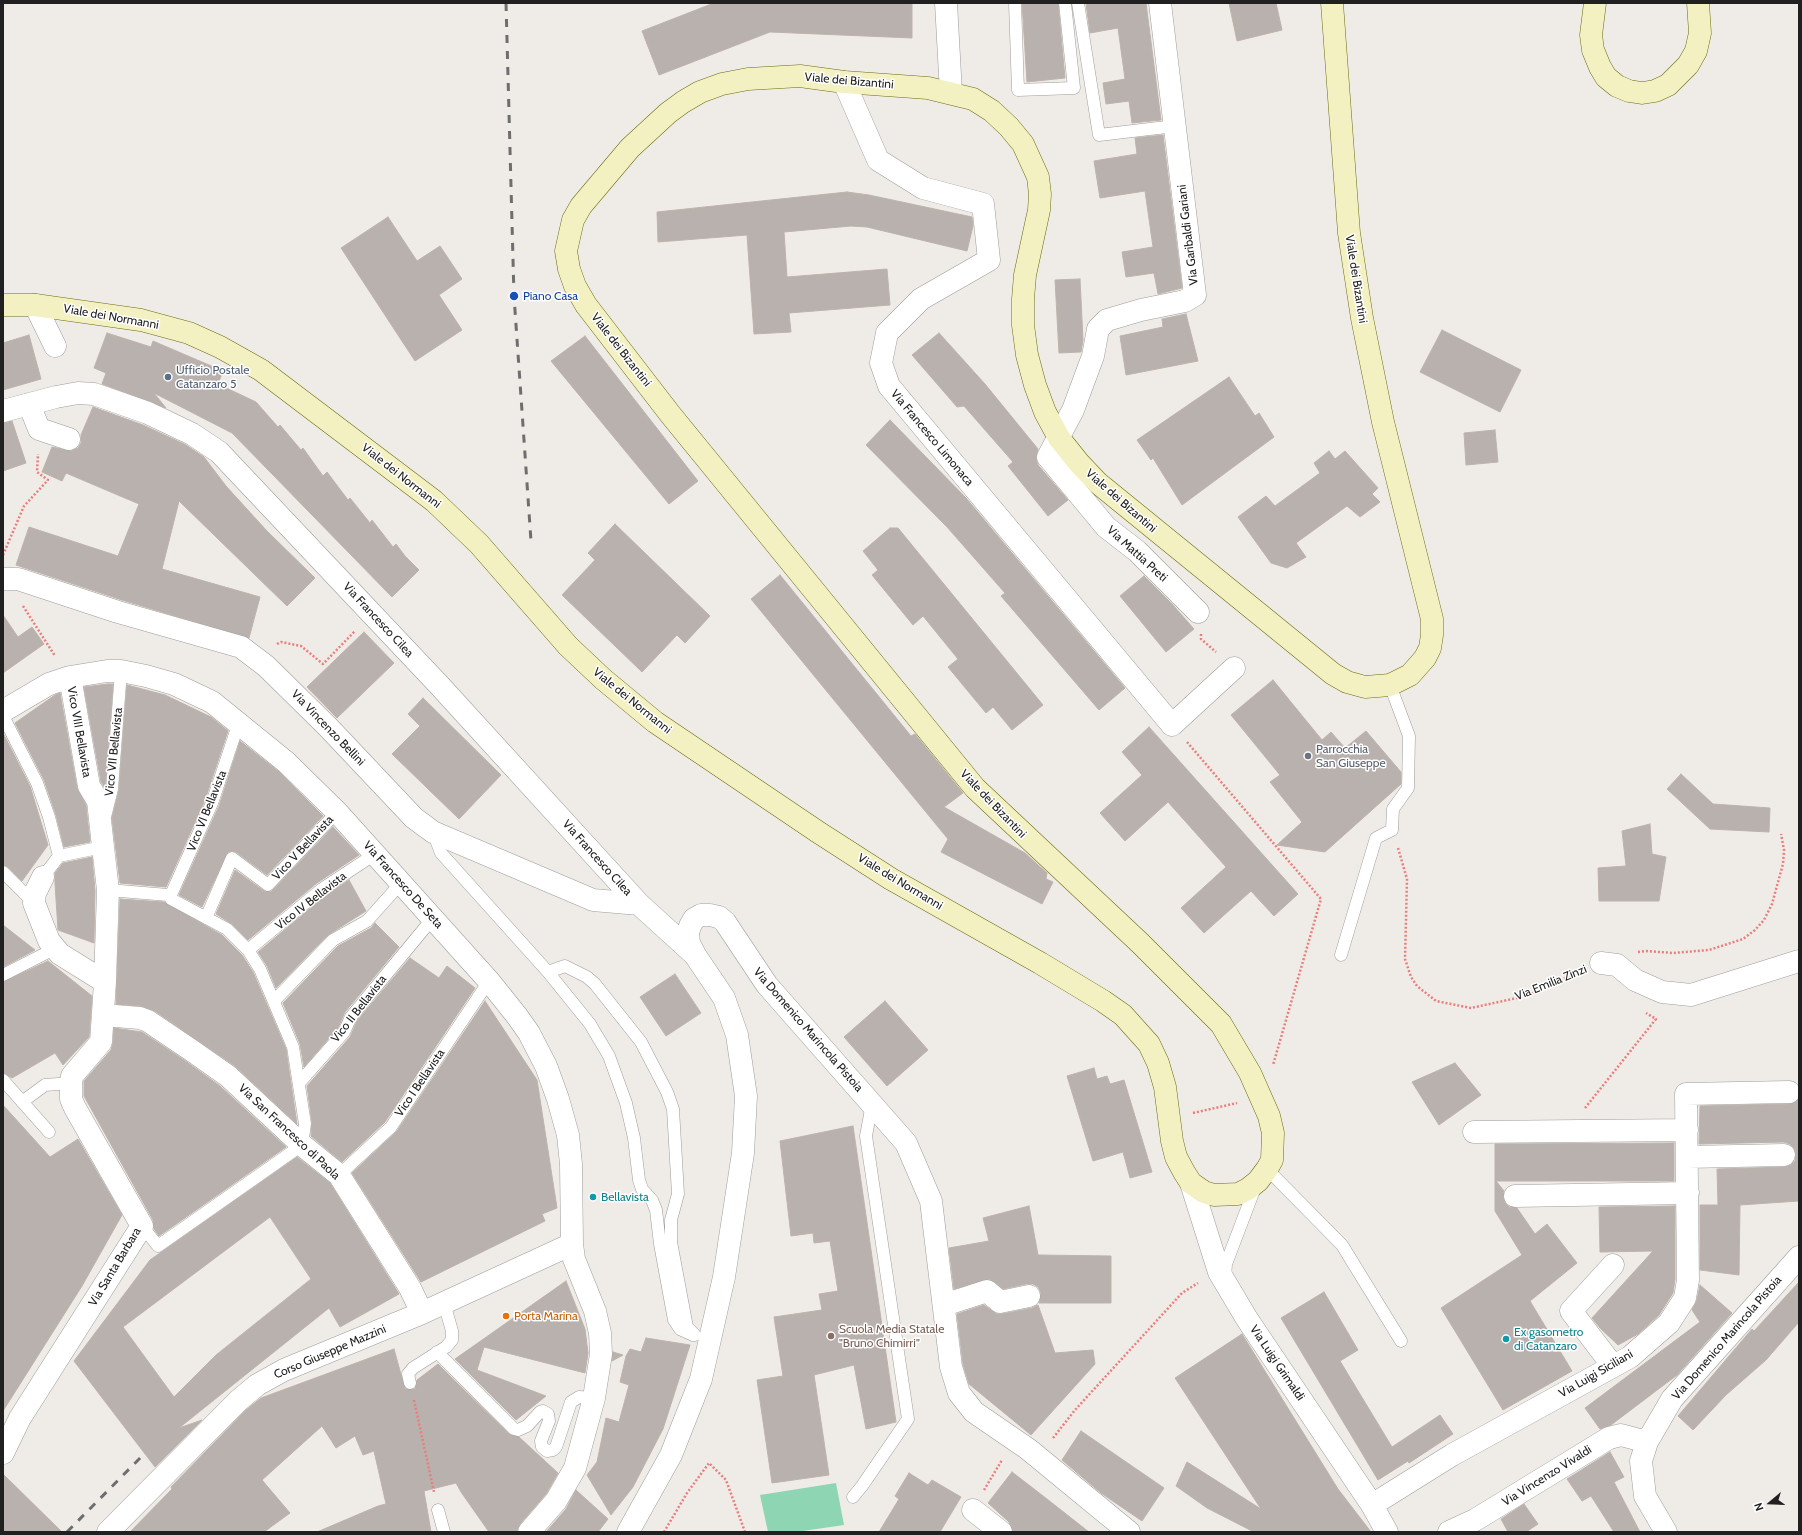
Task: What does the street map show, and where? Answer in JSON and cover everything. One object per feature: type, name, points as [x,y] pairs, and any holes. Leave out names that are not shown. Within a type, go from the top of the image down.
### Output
[{"type":"street","points":[[946,3],[951,93]]},
{"type":"street","name":"Via Garibaldi Gariani","points":[[1059,438],[1072,410],[1093,356],[1098,329],[1107,320],[1141,310],[1185,301],[1195,295],[1160,3]]},
{"type":"street","name":"Viale dei Bizantini","points":[[1262,1175],[1272,1160],[1274,1146],[1269,1116],[1250,1073],[1221,1024],[1140,943],[975,788],[670,414],[586,305],[575,286],[569,269],[566,251],[573,220],[581,206],[630,148],[668,113],[700,92],[722,84],[748,79],[800,76],[844,82],[928,88],[973,99],[992,111],[1009,127],[1023,144],[1038,177],[1040,194],[1039,210],[1025,275],[1022,299],[1023,325],[1027,355],[1035,385],[1045,412],[1059,438],[1079,463],[1098,483],[1332,674],[1347,682],[1365,687],[1390,685],[1410,675],[1425,658],[1430,648],[1432,619],[1383,422],[1362,318],[1349,233],[1332,3]]},
{"type":"street","points":[[1595,3],[1591,35],[1593,50],[1600,67],[1606,77],[1617,86],[1629,91],[1642,93],[1655,91],[1668,85],[1688,64],[1696,51],[1700,33],[1698,3]]},
{"type":"street","name":"Via Francesco Limonaca","points":[[844,82],[878,160],[923,188],[984,204],[988,260],[921,300],[887,333],[881,363],[889,386],[1172,725]]},
{"type":"street","name":"Viale dei Normanni","points":[[3,305],[35,305],[141,320],[189,333],[220,346],[261,370],[434,500],[479,544],[568,646],[602,679],[655,722],[818,832],[885,874],[1040,963],[1103,1001],[1123,1015],[1149,1044],[1158,1063],[1165,1087],[1172,1141],[1176,1157],[1192,1183]]},
{"type":"street","points":[[35,305],[55,346]]},
{"type":"street","name":"Via Francesco Cilea","points":[[3,411],[78,393],[94,394],[148,413],[196,437],[219,452],[372,614],[639,904],[695,955]]},
{"type":"street","points":[[29,404],[39,429],[68,438]]},
{"type":"street","name":"Via Mattia Preti","points":[[1059,438],[1048,456],[1077,493],[1106,527],[1137,551],[1198,612]]},
{"type":"street","name":"Via Vincenzo Bellini","points":[[3,579],[18,579],[118,612],[241,648],[250,653],[266,666],[328,727],[414,818],[433,832],[593,900],[639,904]]},
{"type":"street","points":[[1172,725],[1234,668]]},
{"type":"street","name":"Via Francesco De Seta","points":[[3,711],[31,694],[70,677],[88,673],[121,671],[146,676],[192,692],[212,702],[239,722],[286,762],[337,812],[402,882],[489,980],[529,1033],[546,1066],[558,1099],[568,1135],[571,1164],[572,1244],[574,1259],[595,1311],[600,1333],[601,1354],[594,1398],[575,1468],[556,1501],[529,1532]]},
{"type":"street","name":"Vico VIII Bellavista","points":[[70,677],[89,786],[98,801],[108,890],[103,1015]]},
{"type":"street","points":[[43,877],[34,893],[34,903],[48,941],[54,949],[105,982]]},
{"type":"street","name":"Via Domenico Marincola Pistoia","points":[[628,1532],[671,1455],[701,1380],[702,1337],[724,1276],[743,1153],[746,1096],[737,1035],[724,998],[695,955],[689,943],[688,933],[690,926],[694,919],[701,915],[719,917],[725,922],[767,985],[906,1143],[931,1201],[951,1367],[959,1393],[974,1412],[1028,1449],[1129,1532]]},
{"type":"street","name":"Via Emilia Zinzi","points":[[1601,963],[1617,965],[1635,980],[1662,992],[1691,995],[1799,961]]},
{"type":"street","points":[[71,1083],[76,1071],[101,1042],[103,1015]]},
{"type":"street","name":"Via San Francesco di Paola","points":[[103,1015],[140,1018],[148,1021],[228,1076],[302,1145],[339,1175],[410,1288],[422,1313]]},
{"type":"street","name":"Via Santa Barbara","points":[[3,1452],[20,1418],[142,1226],[75,1108],[71,1099],[71,1083]]},
{"type":"street","name":"Via Luigi Siciliani","points":[[1372,1505],[1452,1455],[1630,1356],[1669,1323],[1685,1298],[1688,1280],[1686,1094],[1789,1092]]},
{"type":"street","points":[[1474,1132],[1686,1130]]},
{"type":"street","points":[[1687,1157],[1784,1155]]},
{"type":"street","points":[[1192,1183],[1204,1192],[1214,1195],[1227,1195],[1248,1190],[1262,1175]]},
{"type":"street","name":"Via Luigi Grimaldi","points":[[1192,1183],[1222,1277],[1247,1319],[1372,1505],[1387,1532]]},
{"type":"street","points":[[1515,1196],[1688,1194]]},
{"type":"street","name":"Corso Giuseppe Mazzini","points":[[108,1532],[238,1401],[257,1385],[284,1370],[422,1313],[572,1244]]},
{"type":"street","name":"Via Domenico Marincola Pistoia","points":[[1666,1532],[1645,1496],[1641,1461],[1647,1442],[1672,1399],[1799,1257]]},
{"type":"street","points":[[1613,1265],[1571,1311],[1613,1366]]},
{"type":"street","points":[[944,1305],[987,1291],[1000,1302],[1029,1296]]},
{"type":"street","name":"Via Vincenzo Vivaldi","points":[[1449,1532],[1475,1520],[1609,1438],[1621,1435],[1647,1442]]},
{"type":"street","points":[[973,1510],[1001,1532]]},
{"type":"lane","points":[[1015,3],[1018,90],[1074,88],[1066,3]]},
{"type":"lane","points":[[1078,3],[1099,135],[1175,126]]},
{"type":"lane","name":"Vico VII Bellavista","points":[[102,840],[112,788],[121,671]]},
{"type":"lane","points":[[1341,956],[1376,838],[1392,830],[1393,809],[1408,788],[1409,736],[1390,685]]},
{"type":"lane","points":[[3,716],[37,783],[49,817],[59,856]]},
{"type":"lane","name":"Vico VI Bellavista","points":[[170,898],[212,803],[239,722]]},
{"type":"lane","name":"Vico V Bellavista","points":[[206,918],[232,858],[268,885],[337,812]]},
{"type":"lane","points":[[433,832],[441,853],[548,972],[590,1024],[609,1056],[626,1103],[634,1138],[639,1180],[642,1189],[652,1200],[656,1210],[660,1244],[674,1320],[680,1329],[702,1337]]},
{"type":"lane","points":[[43,877],[59,856],[102,840]]},
{"type":"lane","name":"Vico IV Bellavista","points":[[248,950],[322,889],[375,854]]},
{"type":"lane","points":[[3,872],[34,903]]},
{"type":"lane","points":[[274,1000],[333,940],[368,921],[402,882]]},
{"type":"lane","points":[[108,890],[161,893],[168,895],[170,898],[226,929],[248,950],[260,969],[293,1047],[300,1082],[305,1124],[302,1145],[158,1246],[142,1226]]},
{"type":"lane","name":"Vico II Bellavista","points":[[300,1082],[344,1032],[351,1017],[433,918]]},
{"type":"lane","points":[[3,975],[54,949]]},
{"type":"lane","points":[[548,972],[559,967],[570,968],[595,984],[641,1042],[669,1096],[673,1109],[678,1194],[671,1220],[671,1242],[687,1327],[702,1337]]},
{"type":"lane","name":"Vico I Bellavista","points":[[339,1175],[391,1127],[489,980]]},
{"type":"lane","points":[[3,1080],[49,1132]]},
{"type":"lane","points":[[22,1102],[45,1085],[71,1083]]},
{"type":"lane","points":[[852,1497],[862,1486],[908,1419],[866,1136],[872,1104]]},
{"type":"lane","points":[[1222,1277],[1262,1175],[1342,1245],[1400,1341]]},
{"type":"lane","points":[[410,1383],[408,1374],[410,1370],[449,1344],[452,1336],[444,1303]]},
{"type":"lane","points":[[437,1352],[514,1429],[518,1430],[526,1426],[540,1412],[548,1414],[549,1421],[541,1441],[542,1448],[547,1451],[554,1450],[556,1447],[571,1402],[579,1397],[594,1398]]},
{"type":"lane","points":[[438,1510],[444,1532]]},
{"type":"path","points":[[3,555],[24,506],[48,480],[37,472],[39,429]]},
{"type":"path","points":[[22,603],[55,657],[63,655]]},
{"type":"path","points":[[1198,612],[1201,639],[1234,668]]},
{"type":"path","points":[[250,653],[282,642],[301,646],[323,664],[372,614]]},
{"type":"path","points":[[1172,725],[1321,899],[1273,1066]]},
{"type":"path","name":"Via Emilia Zinzi","points":[[1392,830],[1407,879],[1405,959],[1411,977],[1417,986],[1436,1001],[1471,1008],[1526,996],[1601,963]]},
{"type":"path","points":[[1186,1115],[1239,1102]]},
{"type":"path","points":[[973,1510],[1003,1457],[1050,1442],[1075,1410],[1182,1292],[1222,1277]]},
{"type":"path","points":[[410,1383],[438,1510]]},
{"type":"path","points":[[664,1532],[687,1493],[709,1463],[726,1480],[745,1532]]},
{"type":"green space","points":[[836,1483],[844,1525],[796,1532],[768,1532],[760,1495]]},
{"type":"building","points":[[714,3],[912,3],[912,38],[770,32],[659,75],[642,31]]},
{"type":"building","points":[[1022,3],[1058,3],[1065,78],[1027,82]]},
{"type":"building","points":[[1086,3],[1146,3],[1161,120],[1132,123],[1129,101],[1106,104],[1103,83],[1125,79],[1118,28],[1090,33]]},
{"type":"building","points":[[1229,3],[1276,3],[1282,30],[1237,41]]},
{"type":"building","points":[[1163,135],[1182,288],[1158,294],[1154,273],[1126,277],[1122,252],[1153,247],[1145,191],[1100,198],[1094,161],[1137,154],[1135,138]]},
{"type":"building","points":[[847,192],[869,195],[972,217],[973,226],[967,251],[867,227],[851,226],[784,232],[787,277],[887,269],[890,305],[789,313],[791,332],[754,334],[747,235],[658,242],[657,212]]},
{"type":"building","points":[[388,217],[417,261],[440,246],[462,279],[439,295],[462,330],[415,361],[341,248]]},
{"type":"building","points":[[1080,279],[1083,340],[1081,352],[1059,353],[1055,280]]},
{"type":"building","points":[[1186,314],[1198,361],[1126,375],[1120,336],[1163,327],[1162,319]]},
{"type":"building","points":[[1442,330],[1521,370],[1500,412],[1420,372]]},
{"type":"building","points":[[107,333],[151,347],[153,341],[223,371],[218,384],[256,402],[278,427],[280,425],[301,450],[303,448],[323,476],[327,472],[348,500],[350,498],[370,523],[372,520],[393,547],[396,544],[405,556],[419,570],[392,597],[232,433],[154,393],[166,408],[102,384],[106,373],[94,368]]},
{"type":"building","points":[[939,333],[985,384],[1038,449],[1036,458],[1038,465],[1068,500],[1048,516],[1008,466],[1013,462],[964,406],[957,407],[912,355]]},
{"type":"building","points":[[29,335],[41,379],[3,390],[3,343]]},
{"type":"building","points":[[585,336],[698,481],[669,504],[551,361]]},
{"type":"building","points":[[1229,377],[1255,416],[1259,413],[1274,437],[1182,505],[1153,458],[1151,460],[1137,440]]},
{"type":"building","points":[[93,407],[143,425],[186,445],[204,457],[226,486],[267,531],[315,578],[287,606],[179,501],[162,569],[260,597],[249,638],[122,600],[16,565],[29,527],[118,556],[139,504],[66,473],[62,481],[42,472],[52,447],[71,451],[78,448],[81,443],[81,435]]},
{"type":"building","points":[[890,420],[966,498],[1125,688],[1099,710],[1001,596],[1005,593],[947,527],[866,445]]},
{"type":"building","points":[[12,421],[26,463],[3,471],[3,423]]},
{"type":"building","points":[[1495,430],[1498,462],[1466,465],[1464,433]]},
{"type":"building","points":[[1329,451],[1335,459],[1345,451],[1378,488],[1372,494],[1380,502],[1360,517],[1347,506],[1296,543],[1306,557],[1287,568],[1271,563],[1238,517],[1266,496],[1275,506],[1320,473],[1314,463]]},
{"type":"building","points":[[615,524],[710,616],[685,643],[677,635],[642,672],[562,595],[595,560],[588,553]]},
{"type":"building","points":[[890,528],[898,528],[1043,705],[1012,730],[993,707],[986,713],[948,667],[958,659],[923,616],[913,625],[872,575],[878,570],[863,551]]},
{"type":"building","points":[[780,575],[911,736],[915,734],[963,793],[944,807],[1025,853],[1047,873],[1046,879],[1053,882],[1042,904],[941,852],[948,839],[751,599]]},
{"type":"building","points":[[1144,576],[1194,629],[1166,652],[1120,596]]},
{"type":"building","points":[[3,615],[18,637],[32,627],[44,644],[3,673]]},
{"type":"building","points":[[364,632],[394,663],[337,718],[307,687]]},
{"type":"building","name":"Parrocchia San Giuseppe","points":[[1273,680],[1322,740],[1331,732],[1345,748],[1366,731],[1401,772],[1401,784],[1325,852],[1277,845],[1302,822],[1270,782],[1280,775],[1231,715]]},
{"type":"building","points":[[113,684],[105,788],[101,782],[84,687]]},
{"type":"building","points":[[127,685],[165,695],[211,717],[228,731],[205,800],[166,887],[120,883],[112,818],[119,790]]},
{"type":"building","points":[[60,693],[77,788],[86,805],[90,842],[64,847],[56,815],[44,780],[15,723]]},
{"type":"building","points":[[423,698],[501,775],[459,819],[392,754],[420,726],[408,714]]},
{"type":"building","points":[[1149,727],[1298,894],[1274,916],[1251,891],[1204,933],[1181,908],[1226,867],[1168,802],[1125,841],[1100,813],[1142,775],[1122,752]]},
{"type":"building","points":[[3,733],[30,786],[48,845],[22,881],[8,867],[3,865]]},
{"type":"building","points":[[240,741],[278,771],[323,816],[267,875],[236,852],[228,852],[202,907],[179,895],[219,806]]},
{"type":"building","points":[[1681,774],[1713,804],[1770,808],[1769,832],[1710,829],[1667,789]]},
{"type":"building","points":[[1650,824],[1652,854],[1666,857],[1659,901],[1599,901],[1598,868],[1626,866],[1622,831]]},
{"type":"building","points":[[333,827],[359,855],[317,883],[248,940],[232,924],[216,914],[235,870],[264,891],[271,892]]},
{"type":"building","points":[[92,857],[95,891],[94,943],[58,930],[55,884],[55,873],[63,863]]},
{"type":"building","points":[[349,880],[366,911],[328,935],[276,988],[267,966],[258,952],[326,895]]},
{"type":"building","points":[[120,899],[164,902],[222,935],[242,955],[253,972],[286,1049],[297,1124],[235,1066],[155,1011],[141,1006],[116,1004]]},
{"type":"building","points":[[375,923],[399,947],[345,1012],[338,1028],[304,1067],[300,1044],[283,1003],[338,946],[371,928]]},
{"type":"building","points":[[3,925],[35,950],[3,967]]},
{"type":"building","points":[[410,958],[439,978],[447,966],[475,988],[385,1122],[342,1162],[311,1136],[312,1123],[307,1086],[350,1037],[357,1021]]},
{"type":"building","points":[[48,961],[92,996],[89,1037],[63,1065],[55,1053],[12,1078],[3,1073],[3,982]]},
{"type":"building","points":[[675,974],[701,1013],[666,1036],[640,997]]},
{"type":"building","points":[[485,1001],[537,1080],[557,1208],[542,1214],[545,1221],[421,1282],[352,1173],[397,1131]]},
{"type":"building","points":[[885,1001],[928,1050],[887,1086],[844,1037]]},
{"type":"building","points":[[114,1028],[142,1032],[184,1060],[220,1086],[286,1147],[159,1236],[154,1229],[153,1220],[84,1096],[84,1081],[111,1050]]},
{"type":"building","points":[[1455,1063],[1481,1095],[1439,1125],[1412,1082]]},
{"type":"building","points":[[1094,1068],[1097,1079],[1107,1076],[1110,1084],[1124,1080],[1152,1172],[1130,1178],[1123,1152],[1093,1161],[1067,1076]]},
{"type":"building","points":[[1799,1099],[1799,1201],[1740,1205],[1739,1275],[1700,1270],[1700,1205],[1718,1205],[1717,1169],[1785,1167],[1791,1165],[1795,1161],[1796,1155],[1794,1148],[1790,1144],[1784,1142],[1699,1144],[1700,1106],[1789,1104]]},
{"type":"building","points":[[3,1105],[50,1157],[78,1139],[122,1215],[82,1286],[3,1411]]},
{"type":"building","points":[[853,1126],[896,1422],[866,1429],[854,1365],[814,1375],[829,1475],[772,1483],[757,1380],[783,1376],[774,1317],[822,1310],[819,1294],[838,1291],[830,1241],[814,1243],[813,1233],[791,1236],[780,1141]]},
{"type":"building","points":[[1674,1143],[1674,1181],[1496,1181],[1504,1191],[1503,1197],[1505,1203],[1509,1207],[1517,1208],[1535,1234],[1547,1224],[1577,1263],[1530,1301],[1572,1371],[1503,1410],[1441,1308],[1522,1255],[1495,1211],[1495,1144]]},
{"type":"building","points":[[297,1157],[330,1183],[399,1294],[340,1327],[329,1308],[179,1428],[202,1420],[155,1467],[74,1361],[150,1260]],"holes":[[[270,1217],[311,1279],[216,1355],[174,1397],[123,1327]]]},
{"type":"building","points":[[1029,1206],[1038,1255],[1111,1256],[1111,1303],[1039,1303],[1041,1293],[1038,1287],[1033,1284],[1003,1289],[989,1279],[954,1289],[949,1248],[989,1241],[983,1218]]},
{"type":"building","points":[[1675,1206],[1675,1279],[1673,1293],[1659,1315],[1638,1334],[1618,1345],[1592,1318],[1653,1251],[1600,1252],[1599,1207]]},
{"type":"building","points":[[566,1281],[585,1329],[588,1353],[585,1373],[484,1347],[477,1370],[546,1396],[516,1420],[455,1359]]},
{"type":"building","points":[[1799,1282],[1799,1322],[1766,1360],[1726,1395],[1693,1430],[1678,1416],[1752,1329],[1754,1331]]},
{"type":"building","points":[[1700,1285],[1732,1313],[1677,1375],[1611,1425],[1600,1429],[1585,1408],[1700,1322],[1692,1310],[1697,1300]]},
{"type":"building","points":[[1324,1292],[1358,1350],[1340,1361],[1392,1447],[1440,1415],[1453,1434],[1409,1463],[1408,1461],[1378,1480],[1281,1318]]},
{"type":"building","points":[[984,1305],[997,1314],[1002,1314],[1032,1308],[1038,1305],[1055,1353],[1093,1350],[1095,1364],[1031,1435],[969,1384],[963,1364],[957,1314]]},
{"type":"building","points":[[1242,1334],[1338,1489],[1371,1532],[1254,1532],[1207,1508],[1176,1486],[1187,1462],[1261,1509],[1175,1378]]},
{"type":"building","points":[[646,1338],[690,1345],[663,1429],[633,1487],[611,1515],[587,1475],[597,1462],[606,1418],[619,1422],[629,1385],[620,1382],[626,1356],[630,1349],[641,1352]]},
{"type":"building","points":[[394,1349],[405,1389],[415,1389],[417,1380],[438,1364],[509,1434],[519,1437],[558,1473],[546,1494],[520,1524],[517,1532],[489,1532],[456,1483],[424,1491],[431,1532],[317,1532],[386,1504],[374,1451],[363,1455],[355,1436],[336,1448],[322,1426],[262,1480],[290,1513],[264,1532],[130,1532],[172,1489],[171,1487],[246,1410],[261,1398]]},
{"type":"building","points":[[613,1352],[623,1355],[612,1361]]},
{"type":"building","points":[[1081,1431],[1164,1488],[1142,1521],[1101,1493],[1062,1460]]},
{"type":"building","points":[[1610,1452],[1624,1477],[1614,1482],[1640,1532],[1614,1532],[1591,1496],[1582,1501],[1567,1479]]},
{"type":"building","points":[[1012,1472],[1089,1532],[1013,1532],[1009,1522],[988,1503]]},
{"type":"building","points":[[909,1473],[928,1485],[932,1480],[961,1497],[940,1532],[879,1532],[899,1499],[895,1496]]},
{"type":"building","points":[[3,1474],[62,1532],[3,1532]]},
{"type":"building","points":[[576,1490],[608,1519],[598,1532],[546,1532],[566,1509]]},
{"type":"building","points":[[1524,1504],[1538,1524],[1526,1532],[1508,1532],[1501,1519]]},
{"type":"railway","points":[[506,3],[514,296],[531,541]]},
{"type":"railway","points":[[67,1532],[144,1454]]},
{"type":"place","name":"Piano Casa","points":[[514,296]]},
{"type":"place","name":"Ufficio Postale Catanzaro 5","points":[[168,377]]},
{"type":"place","name":"Parrocchia San Giuseppe","points":[[1308,756]]},
{"type":"place","name":"Bellavista","points":[[593,1197]]},
{"type":"place","name":"Porta Marina","points":[[506,1316]]},
{"type":"place","name":"Scuola Media Statale \"Bruno Chimirri\"","points":[[831,1336]]},
{"type":"place","name":"Ex gasometro di Catanzaro","points":[[1506,1339]]}]
